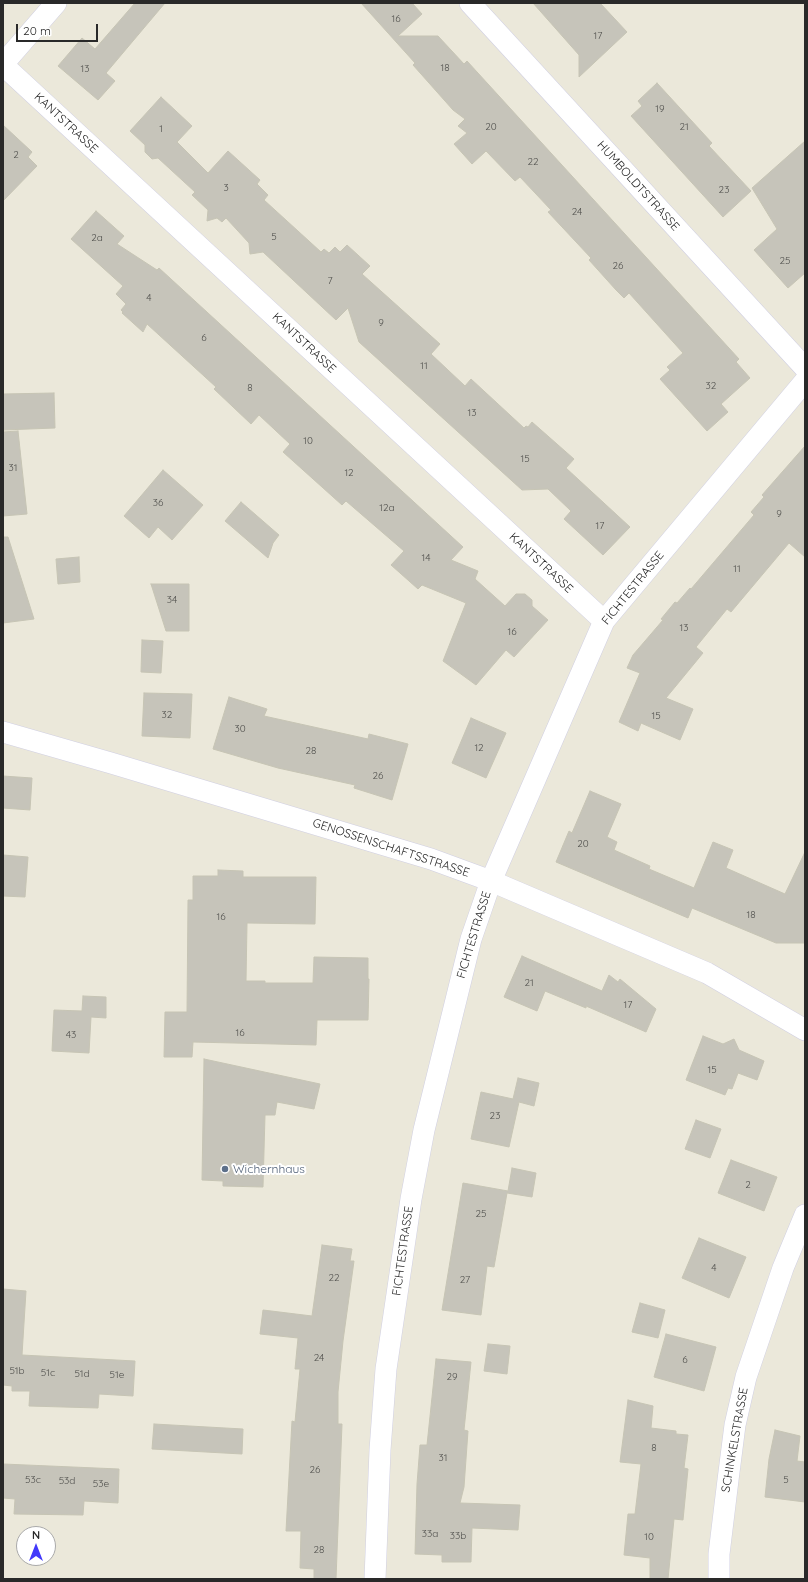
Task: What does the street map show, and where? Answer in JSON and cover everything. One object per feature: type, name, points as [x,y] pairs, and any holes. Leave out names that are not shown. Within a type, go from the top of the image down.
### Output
[{"type":"street","points":[[3,64],[56,3]]},
{"type":"street","name":"HUMBOLDTSTRASSE","points":[[470,3],[805,368]]},
{"type":"street","name":"KANTSTRASSE","points":[[3,64],[604,621]]},
{"type":"street","name":"FICHTESTRASSE","points":[[375,1579],[380,1450],[386,1369],[411,1199],[424,1130],[471,939],[491,881],[604,621],[805,381]]},
{"type":"street","name":"GENOSSENSCHAFTSSTRASSE","points":[[3,732],[431,859],[491,881],[707,973],[805,1030]]},
{"type":"street","name":"SCHINKELSTRASSE","points":[[718,1579],[719,1554],[735,1425],[746,1377],[783,1268],[805,1215]]},
{"type":"building","points":[[135,3],[165,3],[106,73],[115,81],[98,100],[58,66],[82,38],[95,49]]},
{"type":"building","points":[[361,3],[412,3],[422,14],[398,36],[438,36],[464,64],[467,61],[739,359],[736,362],[750,378],[721,404],[728,412],[707,431],[660,379],[670,370],[667,367],[683,353],[629,293],[624,298],[616,290],[589,260],[591,258],[548,212],[551,210],[520,177],[515,181],[486,151],[472,164],[454,144],[467,133],[458,126],[465,119],[453,110],[413,65],[415,63]]},
{"type":"building","points":[[533,3],[600,3],[627,32],[579,77],[579,55]]},
{"type":"building","points":[[657,83],[712,143],[709,146],[751,191],[723,217],[631,116],[642,106],[638,101]]},
{"type":"building","points":[[161,97],[192,126],[177,142],[208,173],[228,151],[260,180],[257,184],[268,195],[264,200],[321,252],[324,249],[329,253],[335,247],[340,252],[347,245],[370,266],[362,274],[440,344],[431,354],[465,386],[471,379],[524,428],[526,426],[528,427],[532,422],[574,459],[566,468],[630,527],[603,555],[564,519],[571,511],[548,489],[522,490],[359,342],[348,308],[336,320],[263,252],[250,254],[249,243],[226,218],[222,222],[217,218],[207,221],[208,210],[192,195],[195,192],[158,158],[152,159],[145,152],[145,145],[130,131]]},
{"type":"building","points":[[3,125],[32,152],[28,157],[37,166],[3,201]]},
{"type":"building","points":[[805,141],[805,273],[788,288],[754,250],[777,229],[752,188]]},
{"type":"building","points":[[96,211],[124,236],[117,244],[157,270],[159,268],[463,547],[451,560],[478,571],[475,579],[505,606],[516,594],[525,594],[532,600],[532,606],[548,620],[514,657],[506,650],[476,685],[443,661],[466,603],[422,585],[418,589],[391,565],[404,551],[346,501],[342,505],[283,452],[290,444],[259,415],[251,424],[214,389],[216,387],[147,324],[143,332],[122,313],[123,312],[121,310],[126,304],[116,294],[123,286],[71,239]]},
{"type":"building","points":[[54,393],[55,428],[3,430],[3,394]]},
{"type":"building","points":[[18,431],[27,514],[3,516],[3,432]]},
{"type":"building","points":[[805,446],[805,557],[789,543],[731,612],[727,609],[696,647],[703,653],[666,698],[693,709],[680,740],[641,723],[638,731],[619,722],[640,673],[627,668],[633,655],[663,620],[661,619],[675,602],[677,603],[690,588],[691,589],[754,515],[751,512],[764,497],[762,495]]},
{"type":"building","points":[[163,470],[203,505],[172,540],[158,527],[149,538],[124,516]]},
{"type":"building","points":[[241,502],[279,535],[273,543],[268,558],[225,521]]},
{"type":"building","points":[[3,537],[8,537],[34,619],[3,623]]},
{"type":"building","points":[[79,557],[80,582],[58,584],[56,559]]},
{"type":"building","points":[[151,584],[189,584],[189,631],[166,631]]},
{"type":"building","points":[[142,640],[163,641],[161,673],[141,672]]},
{"type":"building","points":[[144,693],[192,694],[190,738],[142,736]]},
{"type":"building","points":[[229,697],[267,709],[264,716],[368,739],[369,734],[408,744],[392,800],[354,788],[355,785],[278,768],[213,749]]},
{"type":"building","points":[[471,718],[506,733],[486,778],[452,763]]},
{"type":"building","points":[[3,776],[32,778],[30,810],[3,808]]},
{"type":"building","points":[[590,791],[621,804],[607,837],[617,842],[614,850],[650,866],[649,869],[694,888],[713,842],[733,850],[726,868],[785,894],[805,852],[805,943],[776,943],[692,908],[688,918],[556,862],[569,831],[572,833]]},
{"type":"building","points":[[3,855],[28,857],[25,897],[3,896]]},
{"type":"building","name":"Wichernhaus","points":[[218,870],[243,871],[243,877],[316,877],[315,924],[247,923],[246,981],[265,981],[265,983],[313,983],[314,957],[368,958],[368,1020],[317,1020],[316,1045],[193,1042],[192,1057],[164,1057],[165,1012],[187,1012],[188,900],[193,900],[193,876],[218,876]]},
{"type":"building","points":[[522,956],[602,991],[609,975],[618,982],[620,979],[656,1009],[646,1032],[586,1006],[586,1008],[545,991],[537,1011],[504,997]]},
{"type":"building","points":[[83,996],[106,997],[106,1018],[91,1017],[89,1053],[52,1051],[54,1010],[82,1011]]},
{"type":"building","points":[[703,1036],[723,1044],[734,1039],[739,1050],[764,1061],[757,1080],[738,1073],[732,1089],[728,1088],[725,1095],[686,1080]]},
{"type":"building","points":[[204,1059],[320,1084],[314,1109],[277,1102],[275,1115],[265,1115],[263,1187],[223,1186],[223,1181],[202,1180]]},
{"type":"building","points":[[518,1078],[539,1083],[534,1106],[519,1102],[509,1147],[471,1139],[481,1092],[513,1099]]},
{"type":"building","points":[[696,1120],[721,1129],[710,1158],[685,1149]]},
{"type":"building","points":[[731,1160],[777,1177],[764,1211],[718,1193]]},
{"type":"building","points":[[512,1168],[536,1173],[532,1197],[507,1193],[494,1267],[487,1266],[481,1315],[442,1310],[463,1183],[508,1191]]},
{"type":"building","points":[[699,1238],[746,1257],[729,1298],[682,1278]]},
{"type":"building","points":[[322,1245],[352,1249],[350,1261],[354,1261],[343,1341],[338,1392],[338,1424],[342,1424],[336,1579],[314,1579],[314,1569],[300,1568],[301,1531],[286,1531],[292,1421],[295,1422],[300,1369],[295,1369],[298,1338],[260,1334],[263,1310],[312,1316]]},
{"type":"building","points":[[3,1289],[26,1291],[22,1355],[135,1361],[133,1396],[99,1394],[98,1408],[29,1406],[30,1391],[12,1391],[12,1386],[3,1385]]},
{"type":"building","points":[[640,1303],[665,1310],[658,1338],[632,1332]]},
{"type":"building","points":[[666,1334],[716,1347],[704,1391],[654,1377]]},
{"type":"building","points":[[488,1344],[510,1346],[507,1374],[484,1371]]},
{"type":"building","points":[[436,1359],[471,1362],[464,1430],[468,1431],[464,1487],[460,1503],[520,1505],[518,1530],[472,1528],[471,1562],[442,1562],[442,1555],[415,1554],[417,1484],[420,1445],[427,1445]]},
{"type":"building","points":[[628,1400],[653,1406],[651,1428],[676,1431],[676,1434],[688,1435],[684,1468],[688,1469],[683,1520],[674,1519],[668,1579],[650,1579],[650,1558],[624,1555],[628,1514],[635,1514],[641,1464],[620,1462]]},
{"type":"building","points":[[154,1424],[243,1429],[242,1454],[152,1449]]},
{"type":"building","points":[[775,1430],[800,1436],[797,1461],[805,1462],[805,1502],[765,1497],[769,1459]]},
{"type":"building","points":[[3,1464],[119,1469],[118,1503],[84,1501],[83,1515],[14,1514],[15,1499],[3,1498]]},
{"type":"place","name":"Wichernhaus","points":[[225,1169]]}]
